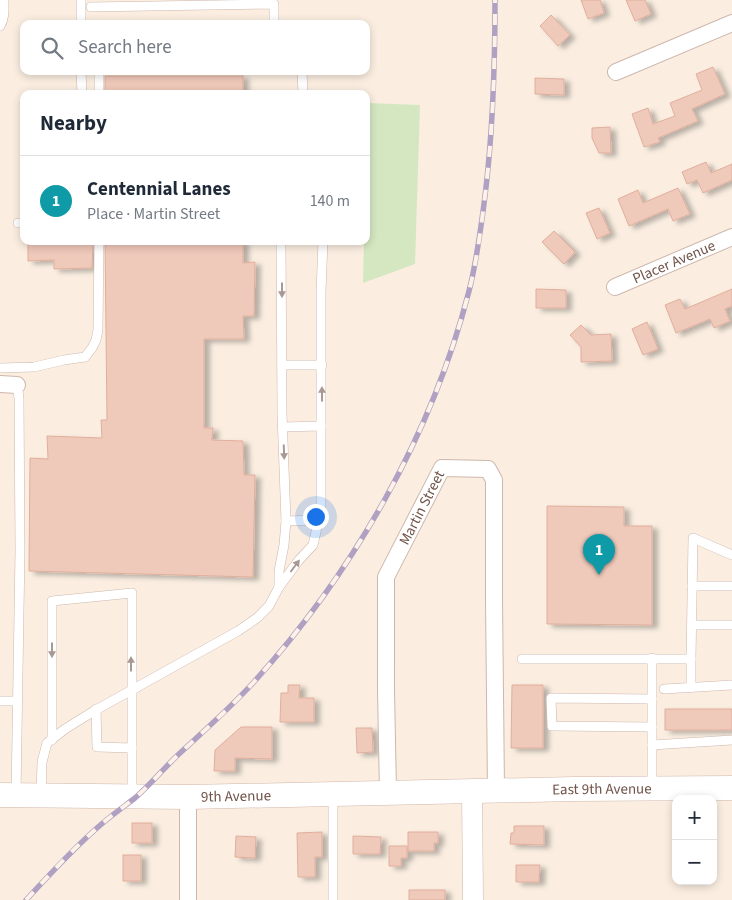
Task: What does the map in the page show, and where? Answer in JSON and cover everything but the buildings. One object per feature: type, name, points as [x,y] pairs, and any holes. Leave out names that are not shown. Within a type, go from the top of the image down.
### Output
[{"type":"main road","name":"East 9th Avenue","points":[[472,791],[732,788]]},
{"type":"main road","name":"9th Avenue","points":[[8,795],[188,798],[472,791]]},
{"type":"street","points":[[616,72],[732,23]]},
{"type":"street","name":"Placer Avenue","points":[[615,287],[732,237]]},
{"type":"street","points":[[0,384],[17,385]]},
{"type":"street","name":"Martin Street","points":[[388,793],[386,577],[442,468],[488,469],[494,480],[496,790]]},
{"type":"street","points":[[472,791],[472,900]]},
{"type":"street","points":[[188,798],[188,900]]},
{"type":"lane","points":[[0,26],[4,15],[4,0]]},
{"type":"lane","points":[[81,0],[81,20]]},
{"type":"lane","points":[[91,6],[274,4],[274,20]]},
{"type":"lane","points":[[82,75],[82,90]]},
{"type":"lane","points":[[99,75],[99,90]]},
{"type":"lane","points":[[302,75],[304,90]]},
{"type":"lane","points":[[0,368],[34,366],[85,357],[96,340],[99,320],[99,245]]},
{"type":"lane","points":[[278,587],[286,521],[282,427],[282,245]]},
{"type":"lane","points":[[41,796],[42,762],[47,743],[96,709],[257,618],[269,606],[278,587],[313,545],[321,510],[321,292],[323,245]]},
{"type":"lane","points":[[282,365],[322,365]]},
{"type":"lane","points":[[8,795],[17,701],[20,551],[19,398],[17,385]]},
{"type":"lane","points":[[282,427],[321,426]]},
{"type":"lane","points":[[286,521],[318,520]]},
{"type":"lane","points":[[691,688],[693,538],[732,555]]},
{"type":"lane","points":[[692,586],[732,586]]},
{"type":"lane","points":[[52,740],[52,601],[132,593],[132,797]]},
{"type":"lane","points":[[692,624],[732,625]]},
{"type":"lane","points":[[652,658],[652,788]]},
{"type":"lane","points":[[522,659],[691,659]]},
{"type":"lane","points":[[664,689],[732,685]]},
{"type":"lane","points":[[652,699],[551,698],[552,726],[652,727]]},
{"type":"lane","points":[[0,701],[17,701]]},
{"type":"lane","points":[[96,709],[96,747],[132,748]]},
{"type":"lane","points":[[652,745],[732,740]]},
{"type":"lane","points":[[333,794],[333,900]]},
{"type":"green space","points":[[370,103],[420,105],[415,264],[363,283],[364,245],[370,245]]},
{"type":"railway","points":[[26,900],[79,845],[141,793],[253,683],[324,596],[356,549],[385,500],[434,398],[453,345],[472,279],[477,256],[488,172],[494,74],[495,0]]},
{"type":"place","name":"Centennial Lanes","points":[[599,575]]}]
